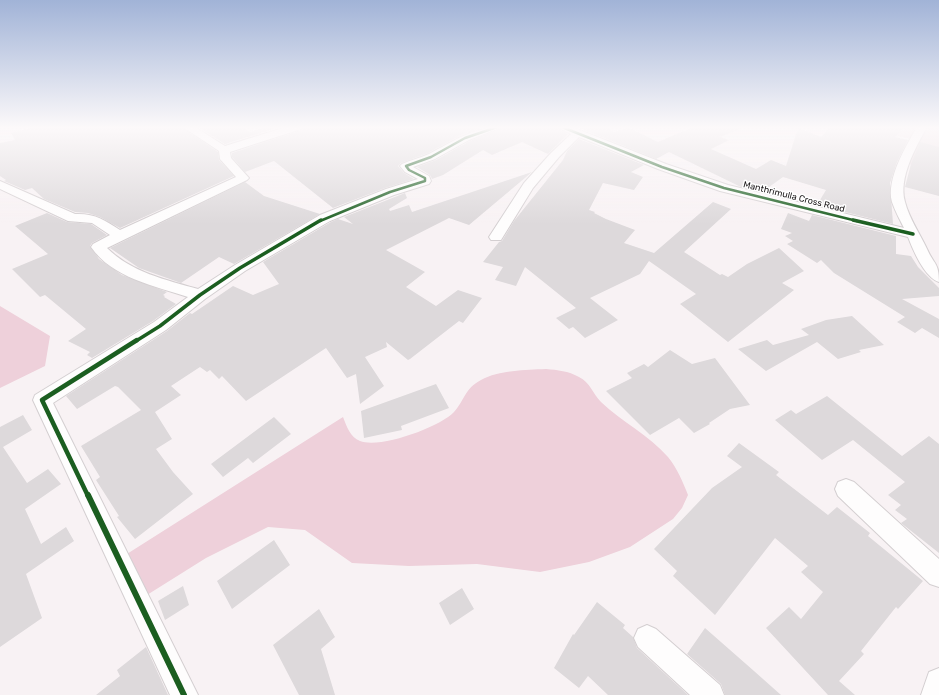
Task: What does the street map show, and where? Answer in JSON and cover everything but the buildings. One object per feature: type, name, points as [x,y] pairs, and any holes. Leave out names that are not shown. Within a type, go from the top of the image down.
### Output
[{"type":"street","points":[[200,295],[137,274],[113,262],[98,247],[243,178],[226,159]]},
{"type":"street","points":[[184,695],[42,400],[160,326],[184,309],[200,295],[240,268],[325,218],[390,192],[424,182],[425,178],[409,170],[406,166],[422,159]]},
{"type":"street","points":[[496,237],[528,186],[551,159]]},
{"type":"street","name":"Manthrimulla Cross Road","points":[[643,159],[724,188],[913,234]]},
{"type":"street","points":[[904,159],[899,180],[898,201],[924,258],[939,277]]},
{"type":"street","points":[[0,185],[73,218],[86,217],[97,220],[119,236]]},
{"type":"street","points":[[846,489],[939,575]]},
{"type":"street","points":[[647,638],[710,695]]},
{"type":"street","points":[[935,695],[939,682]]},
{"type":"shaded area","points":[[905,159],[939,159],[939,175],[903,162]]},
{"type":"shaded area","points":[[0,306],[50,336],[45,366],[0,388]]},
{"type":"shaded area","points":[[546,369],[567,372],[583,379],[601,402],[644,435],[668,457],[677,470],[688,495],[682,508],[673,519],[630,547],[589,562],[540,572],[477,564],[409,566],[352,563],[305,530],[268,527],[206,558],[139,600],[119,559],[343,417],[351,434],[360,441],[369,443],[395,439],[423,430],[447,418],[458,408],[471,387],[481,380],[496,374],[512,371]]},
{"type":"cycle path","points":[[184,695],[42,400],[160,326],[184,309],[200,295],[240,268],[325,218],[390,192],[425,181],[425,178],[409,170],[406,166],[424,159]]},
{"type":"cycle path","points":[[643,159],[747,195],[913,234]]}]
